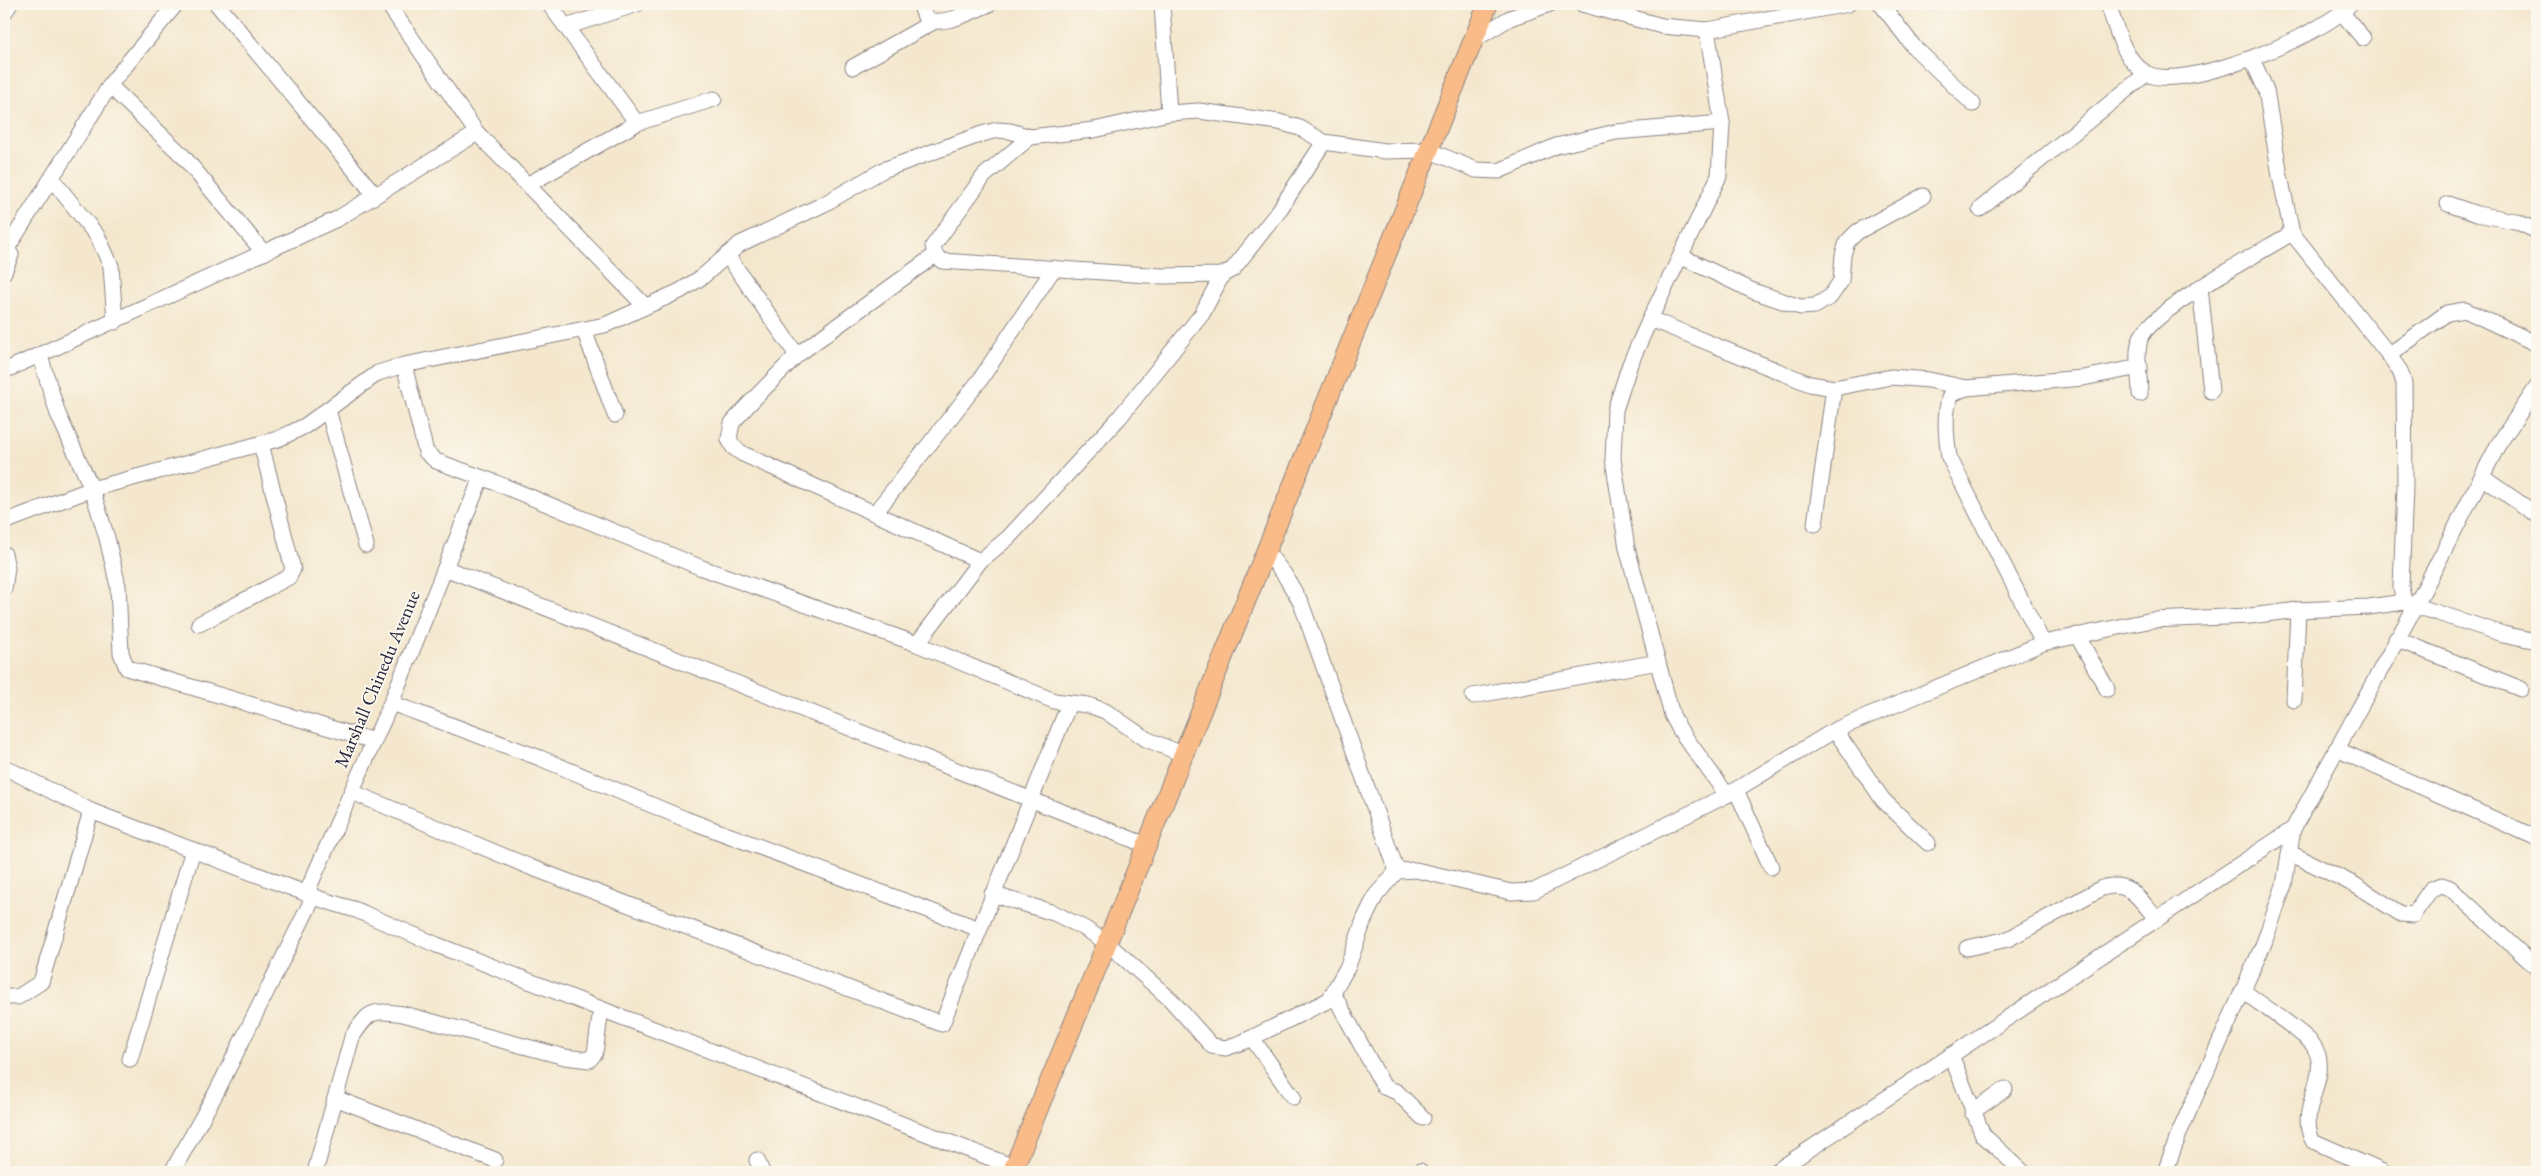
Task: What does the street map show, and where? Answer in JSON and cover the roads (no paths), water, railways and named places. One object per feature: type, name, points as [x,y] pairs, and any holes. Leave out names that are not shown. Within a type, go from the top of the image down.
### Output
[{"type":"main road","points":[[1013,1170],[1488,4]]},
{"type":"street","points":[[4,13],[10,4]]},
{"type":"street","points":[[4,272],[11,255],[6,245],[52,179],[111,87],[112,82],[176,4]]},
{"type":"street","points":[[217,4],[375,195]]},
{"type":"street","points":[[388,4],[477,133],[529,184],[646,306]]},
{"type":"street","points":[[549,4],[637,123]]},
{"type":"street","points":[[566,26],[637,4]]},
{"type":"street","points":[[920,4],[926,19],[933,22]]},
{"type":"street","points":[[853,68],[933,22],[943,21],[990,4]]},
{"type":"street","points":[[1162,4],[1169,113]]},
{"type":"street","points":[[1472,41],[1510,18],[1550,4]]},
{"type":"street","points":[[1582,4],[1662,26],[1707,30],[1848,4]]},
{"type":"street","points":[[1881,4],[1914,47],[1973,104]]},
{"type":"street","points":[[2108,4],[2132,62],[2146,74],[2165,79],[2252,58],[2325,25],[2346,8],[2363,38]]},
{"type":"street","points":[[1707,30],[1722,123],[1719,176],[1630,364],[1615,410],[1613,459],[1627,548],[1672,715],[1680,730],[1732,792],[1771,867]]},
{"type":"street","points":[[2252,58],[2266,90],[2280,176],[2292,233],[2389,355],[2400,371],[2404,384],[2405,487],[2400,587],[2409,605]]},
{"type":"street","points":[[1980,209],[2146,74]]},
{"type":"street","points":[[111,87],[182,156],[264,253]]},
{"type":"street","points":[[529,184],[637,123],[714,99]]},
{"type":"street","points":[[4,522],[92,489],[278,439],[305,426],[378,373],[404,365],[584,330],[605,324],[680,292],[740,244],[824,204],[883,170],[997,130],[1010,131],[1030,138],[1094,130],[1169,113],[1200,112],[1279,122],[1300,128],[1324,142],[1385,151],[1428,150],[1476,170],[1499,171],[1556,146],[1616,132],[1722,123]]},
{"type":"street","points":[[4,371],[115,322],[336,219],[477,133]]},
{"type":"street","points":[[1030,138],[984,176],[933,246],[935,255],[942,261],[1162,276],[1222,275],[1233,269],[1278,212],[1324,142]]},
{"type":"street","points":[[52,179],[98,237],[111,266],[115,322]]},
{"type":"street","points":[[1682,257],[1753,292],[1800,307],[1816,306],[1830,296],[1841,281],[1843,255],[1847,242],[1857,232],[1923,196]]},
{"type":"street","points":[[2448,204],[2477,214],[2516,221],[2537,230]]},
{"type":"street","points":[[2140,394],[2140,339],[2147,329],[2200,286],[2292,233]]},
{"type":"street","points":[[727,255],[796,355]]},
{"type":"street","points":[[935,255],[796,355],[732,423],[728,439],[733,447],[743,454],[980,561]]},
{"type":"street","points":[[875,513],[980,380],[1054,268]]},
{"type":"street","points":[[918,644],[980,561],[1008,538],[1119,418],[1202,314],[1222,275]]},
{"type":"street","points":[[2200,286],[2211,391]]},
{"type":"street","points":[[2389,355],[2447,313],[2465,310],[2537,344]]},
{"type":"street","points":[[1650,319],[1810,384],[1834,388],[1890,377],[1929,380],[1966,388],[2083,378],[2140,367]]},
{"type":"street","points":[[584,330],[615,415]]},
{"type":"street","points":[[40,356],[58,414],[92,489],[118,586],[121,653],[127,668],[374,741]]},
{"type":"street","points":[[404,365],[426,452],[436,461],[702,568],[918,644],[1054,701],[1088,706],[1104,711],[1146,739],[1182,754]]},
{"type":"street","points":[[2165,1172],[2180,1131],[2264,943],[2284,885],[2293,829],[2396,639],[2409,605],[2482,477],[2498,445],[2537,387]]},
{"type":"street","points":[[1815,524],[1834,388]]},
{"type":"street","points":[[1966,388],[1950,395],[1946,409],[1946,434],[1949,457],[2043,643]]},
{"type":"street","points":[[328,410],[366,545]]},
{"type":"street","points":[[199,624],[289,577],[293,569],[261,444]]},
{"type":"street","points":[[2482,477],[2537,515]]},
{"type":"street","name":"Marshall Chinedu Avenue","points":[[172,1172],[217,1091],[310,895],[391,703],[481,478]]},
{"type":"street","points":[[1265,550],[1284,574],[1301,603],[1397,871]]},
{"type":"street","points":[[4,554],[7,568],[4,589]]},
{"type":"street","points":[[445,568],[1146,845]]},
{"type":"street","points":[[992,894],[1054,913],[1084,928],[1107,943],[1171,1000],[1212,1046],[1226,1048],[1252,1038],[1329,1000],[1348,966],[1364,920],[1376,895],[1397,871],[1416,870],[1511,892],[1534,891],[1732,792],[1835,730],[2043,643],[2152,620],[2250,616],[2298,610],[2409,605],[2503,634],[2537,641]]},
{"type":"street","points":[[2294,700],[2298,610]]},
{"type":"street","points":[[2077,635],[2107,689]]},
{"type":"street","points":[[2396,639],[2521,689]]},
{"type":"street","points":[[1474,696],[1658,662]]},
{"type":"street","points":[[391,703],[540,758],[685,818],[979,929]]},
{"type":"street","points":[[352,792],[530,868],[942,1024],[1069,704]]},
{"type":"street","points":[[1835,730],[1883,800],[1928,843]]},
{"type":"street","points":[[2336,749],[2537,838]]},
{"type":"street","points":[[4,767],[91,811],[310,895],[356,910],[437,945],[1013,1170]]},
{"type":"street","points":[[4,997],[18,997],[40,982],[91,811]]},
{"type":"street","points":[[1775,1172],[2293,829]]},
{"type":"street","points":[[130,1059],[193,850]]},
{"type":"street","points":[[2290,853],[2355,885],[2401,914],[2412,915],[2432,889],[2442,885],[2450,888],[2537,968]]},
{"type":"street","points":[[1967,948],[2008,939],[2102,888],[2114,885],[2127,887],[2157,919]]},
{"type":"street","points":[[2243,991],[2312,1044],[2320,1061],[2306,1120],[2307,1130],[2312,1141],[2383,1172]]},
{"type":"street","points":[[1333,993],[1384,1087],[1397,1092],[1423,1118]]},
{"type":"street","points":[[315,1172],[352,1037],[364,1018],[378,1011],[403,1014],[565,1057],[589,1060],[595,1053],[601,1009]]},
{"type":"street","points":[[1252,1038],[1293,1097]]},
{"type":"street","points":[[1950,1055],[1983,1135],[2023,1172]]},
{"type":"street","points":[[1972,1112],[2005,1089]]},
{"type":"street","points":[[335,1098],[496,1160]]}]
